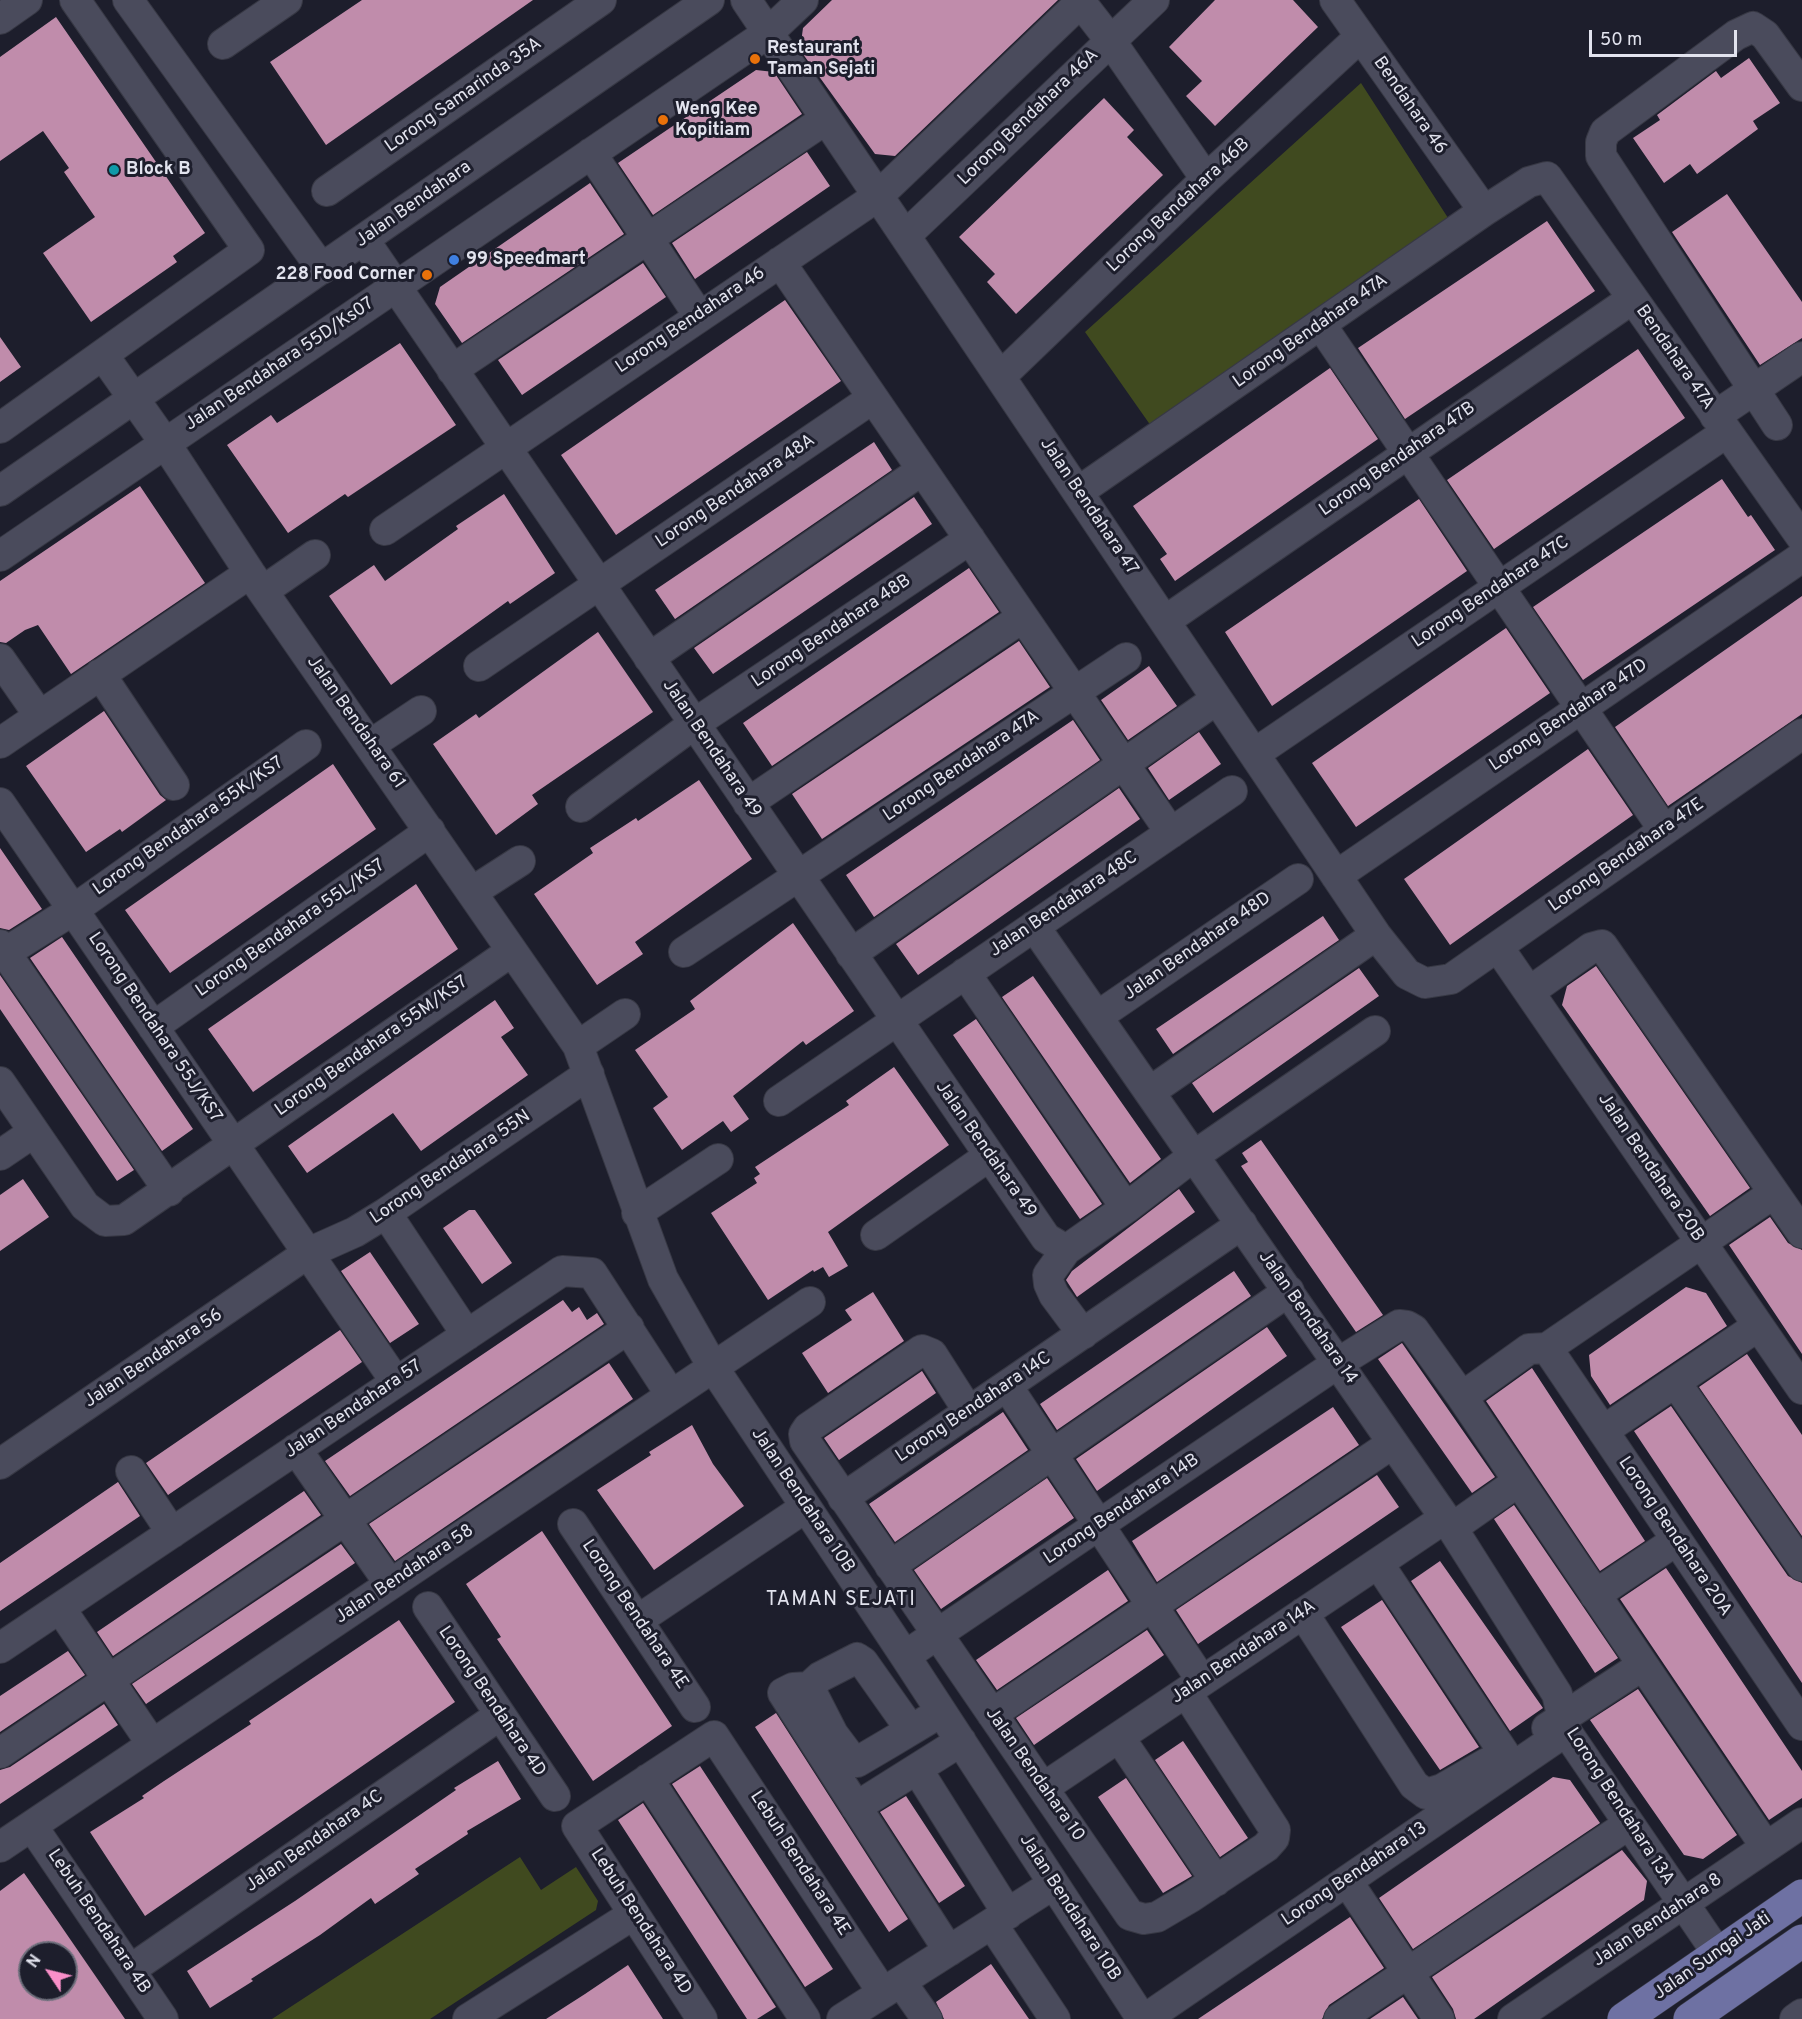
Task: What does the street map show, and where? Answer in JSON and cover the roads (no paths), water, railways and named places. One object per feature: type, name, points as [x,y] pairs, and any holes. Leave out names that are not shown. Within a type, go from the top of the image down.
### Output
[{"type":"main road","name":"Jalan Sungai Jati","points":[[1624,2019],[1802,1896]]},
{"type":"main road","name":"Jalan Sungai Jati","points":[[1690,2019],[1802,1941]]},
{"type":"street","points":[[0,19],[27,0]]},
{"type":"street","points":[[0,428],[249,250],[75,0]]},
{"type":"street","points":[[128,0],[322,269]]},
{"type":"street","points":[[223,44],[287,0]]},
{"type":"street","name":"Lorong Samarinda 35A","points":[[327,191],[601,0]]},
{"type":"street","name":"Jalan Bendahara","points":[[0,491],[709,0]]},
{"type":"street","name":"Jalan Bendahara 47","points":[[746,0],[1377,935],[1407,974],[1425,983],[1451,979]]},
{"type":"street","name":"Jalan Bendahara 55D/Ks07","points":[[0,555],[768,33],[803,0]]},
{"type":"street","name":"Lorong Bendahara 46A","points":[[905,236],[1154,0]]},
{"type":"street","name":"Bendahara 46","points":[[1335,0],[1484,211]]},
{"type":"street","points":[[1080,1],[1110,40],[1206,179]]},
{"type":"street","name":"Lorong Bendahara 46","points":[[385,530],[878,196],[1080,1]]},
{"type":"street","points":[[1777,425],[1601,156],[1601,142],[1605,132],[1736,35],[1753,27],[1765,35],[1802,86]]},
{"type":"street","name":"Lorong Bendahara 46B","points":[[1000,377],[1206,179],[1360,37]]},
{"type":"street","points":[[452,370],[826,118]]},
{"type":"street","points":[[591,153],[699,316]]},
{"type":"street","name":"Lorong Bendahara 47A","points":[[1078,492],[1484,211],[1529,182],[1547,177]]},
{"type":"street","name":"Bendahara 47A","points":[[1547,177],[1802,538]]},
{"type":"street","name":"Jalan Bendahara 49","points":[[364,240],[989,1156],[1046,1238],[1066,1250]]},
{"type":"street","points":[[780,262],[1171,833]]},
{"type":"street","name":"Lorong Bendahara 47B","points":[[1165,621],[1632,299]]},
{"type":"street","points":[[1321,325],[1664,830]]},
{"type":"street","name":"Jalan Bendahara 61","points":[[103,355],[578,1046]]},
{"type":"street","name":"Lorong Bendahara 47C","points":[[1254,754],[1499,587],[1721,424],[1754,389],[1802,357]]},
{"type":"street","name":"Lorong Bendahara 48A","points":[[479,666],[873,398]]},
{"type":"street","points":[[649,658],[922,470]]},
{"type":"street","name":"Lorong Bendahara 48B","points":[[580,807],[694,724],[970,539]]},
{"type":"street","points":[[0,743],[100,674],[257,582],[315,555]]},
{"type":"street","name":"Lorong Bendahara 47D","points":[[1336,876],[1802,557]]},
{"type":"street","points":[[748,803],[1023,617]]},
{"type":"street","name":"Lorong Bendahara 47A","points":[[684,952],[1126,658]]},
{"type":"street","points":[[0,659],[39,715]]},
{"type":"street","points":[[100,674],[174,784]]},
{"type":"street","points":[[851,954],[1217,699]]},
{"type":"street","points":[[370,745],[421,711]]},
{"type":"street","name":"Lorong Bendahara 47E","points":[[1451,979],[1802,734]]},
{"type":"street","name":"Lorong Bendahara 55K/KS7","points":[[2,951],[73,910],[306,745]]},
{"type":"street","name":"Jalan Bendahara 48C","points":[[779,1101],[1232,791]]},
{"type":"street","name":"Lorong Bendahara 55J/KS7","points":[[0,803],[396,1382]]},
{"type":"street","name":"Lorong Bendahara 55L/KS7","points":[[153,1027],[429,831]]},
{"type":"street","points":[[472,892],[520,861]]},
{"type":"street","name":"Jalan Bendahara 48D","points":[[1098,1016],[1298,879]]},
{"type":"street","name":"Jalan Bendahara 14","points":[[1034,926],[1151,1091],[1448,1523],[1557,1694],[1564,1725]]},
{"type":"street","points":[[1151,1091],[1377,935]]},
{"type":"street","points":[[1529,992],[1591,948],[1602,945],[1802,1233]]},
{"type":"street","name":"Jalan Bendahara 20B","points":[[1498,947],[1802,1389]]},
{"type":"street","points":[[2,951],[169,1191]]},
{"type":"street","name":"Lorong Bendahara 55M/KS7","points":[[0,1082],[85,1206],[105,1221],[124,1221],[512,951]]},
{"type":"street","points":[[964,973],[1126,1208]]},
{"type":"street","points":[[578,1046],[625,1014]]},
{"type":"street","points":[[1083,1334],[1054,1295],[1049,1284],[1048,1275],[1066,1250],[1195,1155],[1375,1031]]},
{"type":"street","name":"Jalan Bendahara 10B","points":[[578,1046],[637,1213],[663,1279],[713,1367],[961,1741],[1052,1885],[1143,2019]]},
{"type":"street","name":"Lorong Bendahara 55N","points":[[308,1253],[355,1232],[386,1214],[589,1074]]},
{"type":"street","points":[[0,1155],[34,1132]]},
{"type":"street","points":[[876,1235],[989,1156]]},
{"type":"street","points":[[637,1213],[718,1159]]},
{"type":"street","points":[[1766,1847],[1462,1397],[1529,1349],[1547,1348],[1774,1193]]},
{"type":"street","points":[[386,1214],[466,1335]]},
{"type":"street","name":"Lorong Bendahara 14C","points":[[843,1498],[1242,1224]]},
{"type":"street","name":"Jalan Bendahara 56","points":[[0,1464],[308,1253]]},
{"type":"street","name":"Jalan Bendahara 57","points":[[0,1648],[562,1271],[592,1273],[671,1395]]},
{"type":"street","points":[[890,1566],[1289,1292]]},
{"type":"street","name":"Jalan Bendahara 58","points":[[0,1847],[810,1302]]},
{"type":"street","name":"Lorong Bendahara 14B","points":[[905,1656],[1338,1363],[1400,1325],[1414,1330],[1462,1397]]},
{"type":"street","points":[[1603,1431],[1758,1326]]},
{"type":"street","points":[[0,1753],[629,1328]]},
{"type":"street","name":"Lorong Bendahara 20A","points":[[1547,1348],[1800,1717]]},
{"type":"street","points":[[937,1635],[805,1441],[804,1434],[817,1421],[922,1350],[932,1354],[969,1412]]},
{"type":"street","points":[[1676,1383],[1802,1566]]},
{"type":"street","points":[[1007,1386],[1153,1606],[1194,1686],[1275,1830],[1274,1838],[1266,1847],[1216,1881],[1119,1737]]},
{"type":"street","points":[[992,1714],[1393,1443]]},
{"type":"street","points":[[296,1449],[390,1584]]},
{"type":"street","points":[[131,1471],[172,1533]]},
{"type":"street","name":"Jalan Bendahara 14A","points":[[1043,1788],[1378,1563],[1519,1481]]},
{"type":"street","points":[[638,1620],[806,1507]]},
{"type":"street","name":"Lorong Bendahara 4E","points":[[573,1524],[696,1707]]},
{"type":"street","points":[[1595,1595],[1677,1540]]},
{"type":"street","points":[[1378,1563],[1504,1753]]},
{"type":"street","name":"Lorong Bendahara 4D","points":[[428,1607],[555,1796]]},
{"type":"street","points":[[60,1608],[152,1744]]},
{"type":"street","points":[[1303,1613],[1414,1785],[1426,1794],[1442,1789],[1504,1753],[1564,1725],[1643,1665]]},
{"type":"street","name":"Jalan Bendahara 10","points":[[937,1635],[1130,1915],[1144,1919],[1157,1917],[1216,1881]]},
{"type":"street","points":[[911,1730],[863,1662],[857,1658],[820,1677],[809,1687],[793,1688],[783,1693],[949,1951]]},
{"type":"street","points":[[809,1687],[833,1734],[857,1762],[941,1712]]},
{"type":"street","name":"Jalan Bendahara 4C","points":[[130,1970],[500,1714]]},
{"type":"street","name":"Lorong Bendahara 13A","points":[[1564,1725],[1718,1954]]},
{"type":"street","name":"Lorong Bendahara 13","points":[[1143,2019],[1347,1881],[1564,1725]]},
{"type":"street","name":"Lebuh Bendahara 4E","points":[[648,1779],[714,1736],[892,1987],[927,2019]]},
{"type":"street","points":[[856,1807],[961,1741]]},
{"type":"street","points":[[917,1769],[1055,2019]]},
{"type":"street","points":[[648,1779],[805,2019]]},
{"type":"street","name":"Lebuh Bendahara 4D","points":[[648,1779],[577,1826],[702,2019]]},
{"type":"street","name":"Jalan Bendahara 8","points":[[1513,2019],[1802,1823]]},
{"type":"street","points":[[1340,2019],[1629,1824]]},
{"type":"street","name":"Lebuh Bendahara 4B","points":[[32,1826],[163,2019]]},
{"type":"street","points":[[1347,1881],[1439,2019]]},
{"type":"street","points":[[842,2019],[1052,1885]]},
{"type":"street","points":[[468,2019],[634,1914]]},
{"type":"street","points":[[1795,2019],[1802,2014]]},
{"type":"place","name":"Restaurant Taman Sejati","points":[[755,59]]},
{"type":"place","name":"Weng Kee Kopitiam","points":[[663,120]]},
{"type":"place","name":"Block B","points":[[114,170]]},
{"type":"place","name":"99 Speedmart","points":[[454,260]]},
{"type":"place","name":"228 Food Corner","points":[[427,275]]},
{"type":"district","name":"TAMAN SEJATI","points":[[841,1601]]}]
